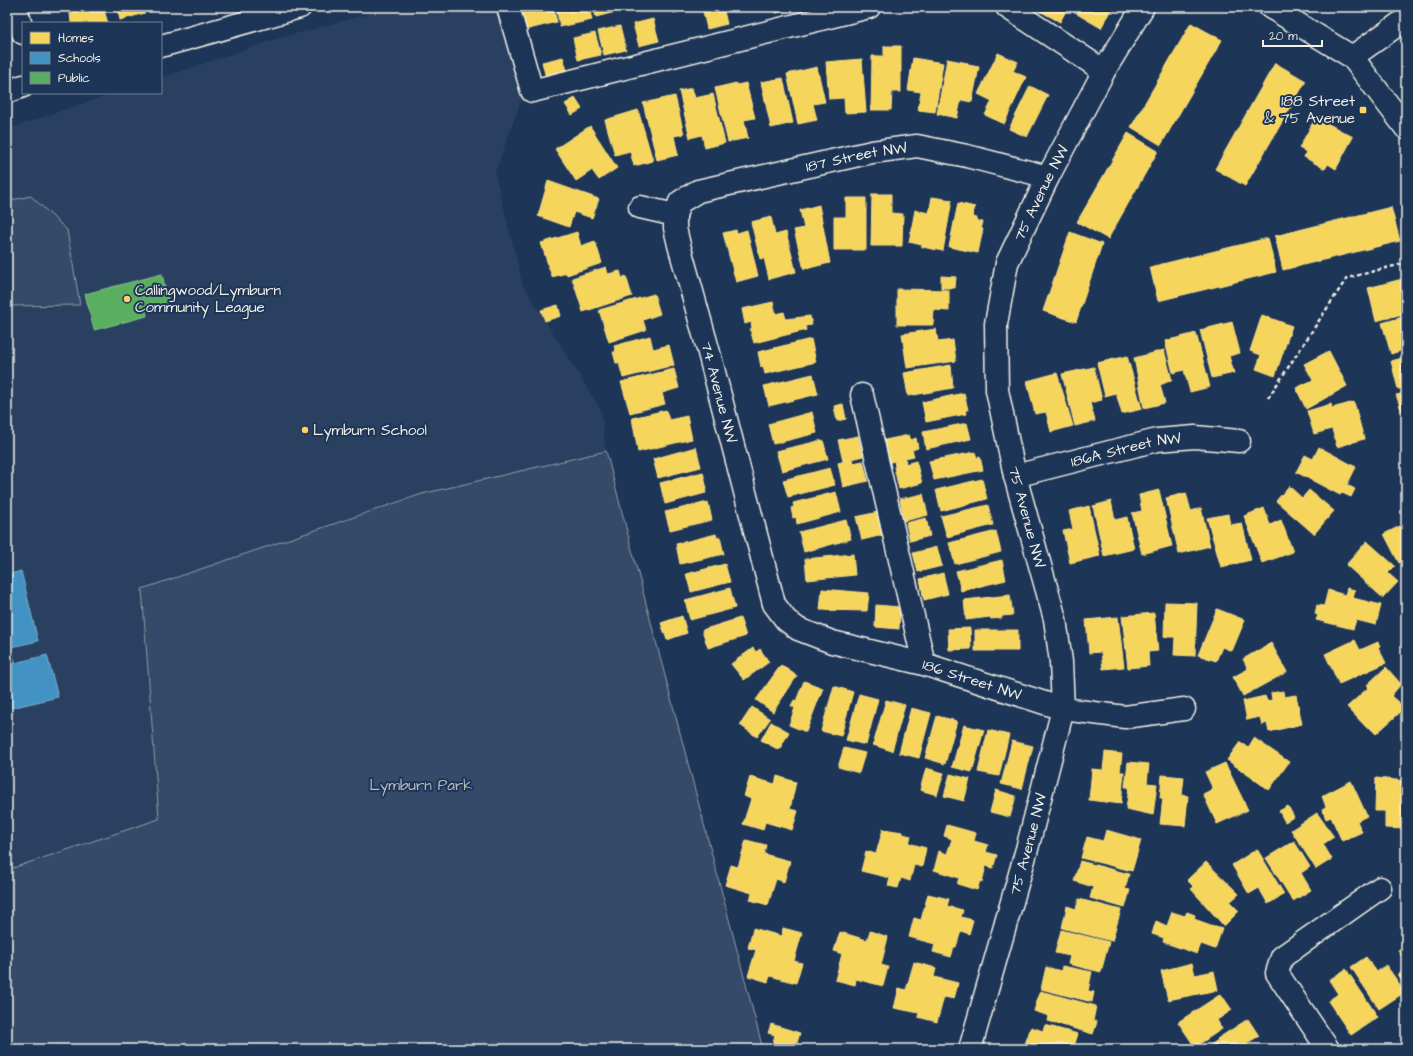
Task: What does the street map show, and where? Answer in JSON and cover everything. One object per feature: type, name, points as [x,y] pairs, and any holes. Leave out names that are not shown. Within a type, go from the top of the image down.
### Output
[{"type":"street","points":[[16,7],[22,29]]},
{"type":"street","points":[[162,46],[272,10],[300,7]]},
{"type":"street","points":[[508,7],[532,91],[869,7]]},
{"type":"street","points":[[1007,7],[1104,71]]},
{"type":"street","name":"75 Avenue NW","points":[[970,1049],[1028,849],[1063,709],[1061,662],[1055,619],[1015,476],[998,390],[996,324],[1007,263],[1048,178],[1104,71],[1143,7]]},
{"type":"street","points":[[1270,7],[1352,57],[1406,128]]},
{"type":"street","points":[[1352,57],[1406,19]]},
{"type":"street","points":[[7,92],[22,86]]},
{"type":"street","name":"187 Street NW","points":[[675,215],[680,202],[698,191],[872,152],[917,146],[967,156],[1048,178]]},
{"type":"street","points":[[640,207],[675,215]]},
{"type":"street","name":"74 Avenue NW","points":[[675,215],[675,228],[679,245],[708,349],[774,604]]},
{"type":"street","points":[[862,395],[924,664]]},
{"type":"street","name":"186A Street NW","points":[[1015,476],[1157,440],[1195,437],[1239,441]]},
{"type":"street","name":"186 Street NW","points":[[774,604],[786,620],[798,630],[832,642],[924,664],[1063,709],[1125,717],[1184,709]]},
{"type":"street","points":[[1328,1049],[1277,973],[1282,957],[1380,888]]},
{"type":"path","points":[[1268,398],[1346,278],[1406,263]]},
{"type":"shaded area","name":"Lymburn School","points":[[393,7],[498,7],[522,98],[495,173],[523,285],[601,410],[606,451],[422,494],[142,589],[159,819],[7,870],[7,129],[112,94],[162,94],[162,78],[273,40]]},
{"type":"green space","points":[[31,196],[67,230],[80,305],[7,306],[7,201]]},
{"type":"green space","name":"Lymburn Park","points":[[606,451],[763,1049],[7,1049],[7,870],[159,819],[142,589],[422,494]]},
{"type":"building: Homes","points":[[90,7],[103,7],[108,22],[71,22],[70,13]]},
{"type":"building: Homes","points":[[117,7],[143,7],[145,13],[120,20]]},
{"type":"building: Homes","points":[[519,7],[553,7],[557,22],[525,30]]},
{"type":"building: Homes","points":[[556,7],[589,7],[592,20],[560,27]]},
{"type":"building: Homes","points":[[593,7],[626,7],[627,9],[596,17]]},
{"type":"building: Homes","points":[[672,7],[698,7],[674,13]]},
{"type":"building: Homes","points":[[702,7],[723,7],[727,24],[707,29]]},
{"type":"building: Homes","points":[[775,7],[798,7],[776,13]]},
{"type":"building: Homes","points":[[1039,7],[1068,7],[1060,22],[1038,10]]},
{"type":"building: Homes","points":[[1081,7],[1115,7],[1113,11],[1111,10],[1101,28],[1077,14]]},
{"type":"building: Homes","points":[[653,19],[659,41],[639,46],[633,24]]},
{"type":"building: Homes","points":[[1191,23],[1222,40],[1161,145],[1131,127]]},
{"type":"building: Homes","points":[[620,26],[626,50],[604,55],[598,31]]},
{"type":"building: Homes","points":[[595,33],[601,55],[578,60],[573,38]]},
{"type":"building: Homes","points":[[884,46],[901,46],[901,92],[892,92],[891,110],[871,110],[872,56],[884,56]]},
{"type":"building: Homes","points":[[998,53],[1018,62],[1013,71],[1026,77],[1004,124],[985,115],[992,101],[978,94]]},
{"type":"building: Homes","points":[[563,57],[569,77],[547,82],[542,62]]},
{"type":"building: Homes","points":[[913,58],[943,63],[935,112],[918,110],[921,92],[908,90]]},
{"type":"building: Homes","points":[[862,59],[866,112],[845,113],[844,98],[829,99],[826,62]]},
{"type":"building: Homes","points":[[947,59],[968,63],[968,65],[979,67],[972,102],[961,100],[957,118],[937,114]]},
{"type":"building: Homes","points":[[1275,63],[1306,81],[1245,186],[1215,169]]},
{"type":"building: Homes","points":[[817,67],[825,102],[813,104],[817,120],[798,124],[787,74]]},
{"type":"building: Homes","points":[[783,78],[793,123],[771,128],[761,82]]},
{"type":"building: Homes","points":[[736,83],[737,85],[746,83],[755,118],[744,120],[748,138],[728,142],[715,88]]},
{"type":"building: Homes","points":[[1030,86],[1048,95],[1027,137],[1009,129]]},
{"type":"building: Homes","points":[[692,88],[695,98],[713,94],[725,143],[705,148],[702,135],[690,138],[679,91]]},
{"type":"building: Homes","points":[[675,96],[684,134],[674,136],[678,155],[657,160],[643,103]]},
{"type":"building: Homes","points":[[575,98],[582,109],[572,115],[565,104]]},
{"type":"building: Homes","points":[[638,110],[653,161],[634,166],[630,151],[615,155],[605,120]]},
{"type":"building: Homes","points":[[1317,115],[1326,120],[1325,122],[1353,137],[1336,169],[1328,164],[1325,169],[1304,157],[1306,152],[1299,148]]},
{"type":"building: Homes","points":[[590,126],[617,168],[599,180],[591,169],[591,171],[576,181],[555,149]]},
{"type":"building: Homes","points":[[1128,133],[1158,151],[1108,239],[1077,222]]},
{"type":"building: Homes","points":[[548,181],[599,199],[592,218],[574,212],[569,227],[538,216]]},
{"type":"building: Homes","points":[[872,194],[891,194],[891,213],[903,214],[902,246],[871,246]]},
{"type":"building: Homes","points":[[932,197],[952,200],[943,251],[922,247],[922,245],[909,242],[915,210],[929,213]]},
{"type":"building: Homes","points":[[846,198],[866,198],[866,250],[834,250],[834,217],[846,217]]},
{"type":"building: Homes","points":[[958,203],[975,207],[972,217],[977,218],[977,221],[983,222],[978,253],[949,247]]},
{"type":"building: Homes","points":[[819,205],[830,263],[804,269],[794,230],[804,228],[800,210]]},
{"type":"building: Homes","points":[[1391,207],[1400,241],[1283,270],[1275,236]]},
{"type":"building: Homes","points":[[771,217],[775,235],[786,232],[796,272],[769,279],[764,258],[760,259],[751,222]]},
{"type":"building: Homes","points":[[736,230],[737,233],[747,230],[758,276],[736,282],[723,233]]},
{"type":"building: Homes","points":[[577,232],[581,246],[595,241],[602,263],[567,275],[567,273],[552,277],[541,243]]},
{"type":"building: Homes","points":[[1070,232],[1102,244],[1076,322],[1043,311]]},
{"type":"building: Homes","points":[[1268,238],[1276,272],[1158,301],[1150,267]]},
{"type":"building: Homes","points":[[606,267],[608,274],[620,271],[622,278],[626,276],[632,296],[583,312],[572,278]]},
{"type":"building: Homes","points":[[941,276],[956,277],[955,288],[941,288]]},
{"type":"building: Homes","points":[[1406,278],[1406,300],[1404,301],[1406,313],[1376,321],[1368,288]]},
{"type":"building: Homes","points":[[897,289],[949,290],[949,311],[934,310],[933,325],[897,325]]},
{"type":"building: Homes","points":[[654,294],[660,314],[643,320],[646,330],[609,342],[599,310]]},
{"type":"building: Homes","points":[[773,302],[776,314],[784,312],[786,319],[810,316],[812,325],[805,326],[806,330],[754,343],[750,329],[752,328],[751,322],[745,324],[742,309]]},
{"type":"building: Homes","points":[[558,305],[561,316],[545,321],[541,310]]},
{"type":"building: Homes","points":[[1262,315],[1292,326],[1275,376],[1256,369],[1261,355],[1250,351]]},
{"type":"building: Homes","points":[[1406,316],[1406,349],[1391,354],[1382,323]]},
{"type":"building: Homes","points":[[1232,322],[1240,353],[1229,356],[1234,373],[1212,378],[1200,330]]},
{"type":"building: Homes","points":[[936,329],[938,342],[953,340],[956,361],[907,368],[902,334]]},
{"type":"building: Homes","points":[[1196,333],[1210,387],[1190,392],[1184,370],[1173,373],[1165,341]]},
{"type":"building: Homes","points":[[650,336],[653,349],[669,345],[674,365],[623,378],[619,363],[616,363],[613,352],[616,352],[614,346]]},
{"type":"building: Homes","points":[[811,339],[816,362],[765,374],[763,366],[761,367],[758,352]]},
{"type":"building: Homes","points":[[1164,350],[1172,380],[1160,385],[1165,403],[1144,408],[1134,358]]},
{"type":"building: Homes","points":[[1329,351],[1347,386],[1306,409],[1296,388],[1313,380],[1304,364]]},
{"type":"building: Homes","points":[[1127,356],[1142,409],[1122,414],[1116,393],[1105,396],[1097,363]]},
{"type":"building: Homes","points":[[1406,357],[1406,388],[1398,389],[1391,361]]},
{"type":"building: Homes","points":[[951,365],[953,388],[908,396],[904,373]]},
{"type":"building: Homes","points":[[1094,367],[1102,400],[1090,403],[1095,421],[1075,426],[1062,374]]},
{"type":"building: Homes","points":[[674,369],[679,388],[662,393],[665,404],[630,413],[621,382]]},
{"type":"building: Homes","points":[[1057,373],[1073,426],[1051,432],[1046,412],[1035,414],[1027,381]]},
{"type":"building: Homes","points":[[813,374],[818,394],[769,406],[764,386]]},
{"type":"building: Homes","points":[[964,393],[968,410],[965,410],[966,414],[926,422],[922,402]]},
{"type":"building: Homes","points":[[1406,393],[1406,423],[1396,395]]},
{"type":"building: Homes","points":[[1354,402],[1364,439],[1337,447],[1332,429],[1314,434],[1307,411],[1331,404],[1332,408]]},
{"type":"building: Homes","points":[[843,404],[846,419],[837,421],[834,406]]},
{"type":"building: Homes","points":[[666,410],[669,420],[687,416],[692,439],[638,452],[632,418]]},
{"type":"building: Homes","points":[[812,412],[817,433],[773,444],[768,424]]},
{"type":"building: Homes","points":[[967,423],[971,439],[926,449],[923,432]]},
{"type":"building: Homes","points":[[909,435],[911,440],[916,438],[918,448],[912,450],[914,456],[905,458],[906,464],[895,466],[894,461],[890,462],[885,440]]},
{"type":"building: Homes","points":[[858,436],[863,456],[843,461],[838,440]]},
{"type":"building: Homes","points":[[823,440],[828,459],[782,471],[776,451]]},
{"type":"building: Homes","points":[[696,447],[701,467],[658,478],[653,459]]},
{"type":"building: Homes","points":[[1319,447],[1356,467],[1347,485],[1355,489],[1351,497],[1342,493],[1340,495],[1296,472],[1305,455],[1313,459]]},
{"type":"building: Homes","points":[[975,452],[977,458],[980,457],[983,470],[934,480],[929,461]]},
{"type":"building: Homes","points":[[852,459],[853,463],[863,461],[868,481],[843,487],[838,463]]},
{"type":"building: Homes","points":[[916,461],[922,483],[899,489],[894,467]]},
{"type":"building: Homes","points":[[830,468],[835,485],[788,497],[783,480]]},
{"type":"building: Homes","points":[[703,472],[707,489],[705,489],[706,493],[665,504],[660,483]]},
{"type":"building: Homes","points":[[982,479],[987,499],[941,511],[936,490]]},
{"type":"building: Homes","points":[[1289,486],[1302,498],[1309,490],[1334,511],[1314,534],[1276,501]]},
{"type":"building: Homes","points":[[1159,490],[1172,546],[1142,554],[1132,513],[1142,511],[1139,495]]},
{"type":"building: Homes","points":[[836,492],[841,512],[797,524],[796,517],[793,518],[791,508],[794,507],[793,503]]},
{"type":"building: Homes","points":[[1186,493],[1191,511],[1201,508],[1210,546],[1179,554],[1166,498]]},
{"type":"building: Homes","points":[[923,494],[928,515],[904,521],[900,499]]},
{"type":"building: Homes","points":[[1111,501],[1115,520],[1127,517],[1134,549],[1104,556],[1093,506]]},
{"type":"building: Homes","points":[[708,502],[712,520],[670,530],[665,512]]},
{"type":"building: Homes","points":[[988,505],[993,525],[947,537],[941,516]]},
{"type":"building: Homes","points":[[1089,506],[1100,556],[1070,563],[1063,531],[1073,529],[1069,511]]},
{"type":"building: Homes","points":[[1264,508],[1270,525],[1281,520],[1293,552],[1262,563],[1244,516]]},
{"type":"building: Homes","points":[[878,512],[883,535],[862,540],[856,517]]},
{"type":"building: Homes","points":[[1228,514],[1230,525],[1242,523],[1251,560],[1221,567],[1207,518]]},
{"type":"building: Homes","points":[[926,518],[930,536],[910,541],[906,523]]},
{"type":"building: Homes","points":[[846,520],[851,539],[804,552],[799,532]]},
{"type":"building: Homes","points":[[1406,523],[1406,559],[1399,563],[1384,534]]},
{"type":"building: Homes","points":[[996,531],[1001,552],[955,564],[949,543]]},
{"type":"building: Homes","points":[[716,534],[717,538],[720,537],[724,554],[680,564],[676,544]]},
{"type":"building: Homes","points":[[1367,541],[1395,566],[1388,573],[1398,582],[1383,598],[1346,565]]},
{"type":"building: Homes","points":[[937,547],[942,566],[918,572],[913,553]]},
{"type":"building: Homes","points":[[853,554],[855,575],[807,580],[805,559]]},
{"type":"building: Homes","points":[[1002,560],[1006,580],[961,591],[956,571]]},
{"type":"building: Homes","points":[[725,564],[730,582],[691,592],[686,574]]},
{"type":"building: Homes","points":[[943,573],[948,594],[924,600],[920,579]]},
{"type":"building: Homes","points":[[730,588],[735,608],[690,620],[685,600]]},
{"type":"building: Homes","points":[[1347,588],[1355,590],[1353,598],[1381,605],[1376,625],[1356,620],[1353,629],[1316,620],[1318,615],[1315,614],[1317,605],[1324,606],[1328,590],[1345,595]]},
{"type":"building: Homes","points":[[822,589],[869,593],[867,611],[820,610]]},
{"type":"building: Homes","points":[[1010,595],[1013,615],[1002,616],[1002,618],[991,619],[990,617],[966,620],[964,600]]},
{"type":"building: Homes","points":[[1165,602],[1197,603],[1195,656],[1174,655],[1175,637],[1164,637]]},
{"type":"building: Homes","points":[[876,605],[900,607],[899,629],[875,627]]},
{"type":"building: Homes","points":[[1217,609],[1245,620],[1232,651],[1222,647],[1216,661],[1198,655]]},
{"type":"building: Homes","points":[[1154,613],[1158,651],[1148,652],[1149,666],[1128,668],[1122,616]]},
{"type":"building: Homes","points":[[682,616],[687,633],[667,640],[661,623]]},
{"type":"building: Homes","points":[[1118,617],[1124,667],[1103,669],[1101,652],[1089,653],[1086,620]]},
{"type":"building: Homes","points":[[740,618],[746,636],[708,648],[702,630]]},
{"type":"building: Homes","points":[[970,628],[971,649],[949,650],[948,629]]},
{"type":"building: Homes","points":[[975,630],[1018,630],[1018,651],[975,651]]},
{"type":"building: Homes","points":[[1355,640],[1360,650],[1378,642],[1380,646],[1378,647],[1386,663],[1339,684],[1325,654]]},
{"type":"building: Homes","points":[[1271,643],[1287,672],[1243,696],[1233,677],[1248,669],[1243,659]]},
{"type":"building: Homes","points":[[753,648],[756,652],[760,649],[769,662],[744,680],[731,664]]},
{"type":"building: Homes","points":[[781,665],[797,676],[773,712],[756,700]]},
{"type":"building: Homes","points":[[1386,667],[1401,684],[1391,696],[1405,708],[1376,734],[1368,726],[1367,728],[1347,707],[1369,687],[1367,685]]},
{"type":"building: Homes","points":[[804,681],[823,688],[806,732],[789,725],[795,708],[791,706],[794,700],[796,701]]},
{"type":"building: Homes","points":[[834,686],[853,692],[841,736],[821,731]]},
{"type":"building: Homes","points":[[1283,691],[1284,697],[1296,695],[1302,724],[1269,732],[1267,723],[1262,725],[1260,717],[1247,720],[1243,701],[1265,696],[1267,701],[1272,700],[1271,693]]},
{"type":"building: Homes","points":[[859,694],[878,699],[866,745],[846,740]]},
{"type":"building: Homes","points":[[886,700],[905,705],[892,751],[873,745]]},
{"type":"building: Homes","points":[[752,707],[770,719],[757,737],[740,725]]},
{"type":"building: Homes","points":[[911,708],[931,713],[919,758],[899,753]]},
{"type":"building: Homes","points":[[937,716],[957,721],[945,764],[925,758]]},
{"type":"building: Homes","points":[[771,722],[789,732],[779,750],[761,740]]},
{"type":"building: Homes","points":[[964,725],[984,730],[972,772],[952,767]]},
{"type":"building: Homes","points":[[988,730],[1009,735],[999,776],[978,772]]},
{"type":"building: Homes","points":[[1254,738],[1289,762],[1269,790],[1227,760],[1240,742],[1248,748]]},
{"type":"building: Homes","points":[[1012,741],[1033,746],[1022,789],[1001,784]]},
{"type":"building: Homes","points":[[844,748],[865,753],[859,773],[838,767]]},
{"type":"building: Homes","points":[[1105,752],[1122,754],[1120,772],[1124,772],[1121,804],[1089,800],[1092,769],[1103,770]]},
{"type":"building: Homes","points":[[1128,762],[1149,764],[1147,783],[1157,784],[1153,815],[1126,809],[1129,787],[1125,787]]},
{"type":"building: Homes","points":[[1225,763],[1248,810],[1217,824],[1203,794],[1213,789],[1205,772]]},
{"type":"building: Homes","points":[[926,768],[944,773],[937,795],[920,790]]},
{"type":"building: Homes","points":[[950,774],[970,779],[964,801],[944,796]]},
{"type":"building: Homes","points":[[1162,775],[1184,777],[1182,795],[1188,796],[1185,826],[1160,824],[1163,798],[1160,798]]},
{"type":"building: Homes","points":[[777,776],[796,782],[790,809],[798,811],[792,830],[765,822],[763,830],[743,824],[751,799],[744,796],[750,777],[775,784]]},
{"type":"building: Homes","points":[[1376,778],[1406,781],[1404,829],[1385,828],[1385,811],[1375,811]]},
{"type":"building: Homes","points":[[1351,781],[1367,816],[1357,821],[1362,832],[1342,841],[1331,817],[1326,819],[1322,809],[1326,807],[1322,796]]},
{"type":"building: Homes","points":[[996,790],[1016,796],[1010,817],[990,812]]},
{"type":"building: Homes","points":[[1288,806],[1294,817],[1285,822],[1279,811]]},
{"type":"building: Homes","points":[[1317,813],[1334,837],[1323,844],[1332,859],[1316,869],[1291,830]]},
{"type":"building: Homes","points":[[947,825],[976,833],[974,841],[988,845],[986,852],[997,855],[993,868],[986,866],[982,882],[980,881],[977,890],[957,884],[959,878],[934,870],[939,851],[947,854],[952,839],[944,836]]},
{"type":"building: Homes","points":[[883,829],[903,832],[903,834],[911,836],[909,843],[926,848],[922,867],[914,865],[910,881],[901,878],[898,888],[888,886],[890,878],[861,871],[866,851],[876,854]]},
{"type":"building: Homes","points":[[1106,830],[1141,840],[1132,871],[1081,858],[1087,837],[1103,841]]},
{"type":"building: Homes","points":[[746,840],[766,845],[764,854],[790,861],[784,882],[776,879],[768,905],[750,900],[752,893],[725,885],[731,865],[738,867]]},
{"type":"building: Homes","points":[[1294,841],[1310,867],[1301,873],[1311,890],[1293,901],[1266,858]]},
{"type":"building: Homes","points":[[1257,849],[1284,894],[1268,904],[1259,888],[1249,894],[1232,865]]},
{"type":"building: Homes","points":[[1080,861],[1129,874],[1125,889],[1130,890],[1125,908],[1090,898],[1093,887],[1074,881]]},
{"type":"building: Homes","points":[[1206,862],[1239,894],[1230,902],[1239,911],[1224,926],[1191,889],[1193,886],[1187,880]]},
{"type":"building: Homes","points":[[928,894],[949,899],[947,906],[963,910],[961,917],[973,920],[969,934],[961,931],[951,957],[933,952],[935,944],[909,937],[914,918],[921,920]]},
{"type":"building: Homes","points":[[1079,899],[1121,910],[1112,941],[1062,928],[1067,906],[1076,909]]},
{"type":"building: Homes","points":[[1172,912],[1185,916],[1187,912],[1195,915],[1194,919],[1222,929],[1215,949],[1201,944],[1197,954],[1163,942],[1164,938],[1152,934],[1156,921],[1167,926]]},
{"type":"building: Homes","points":[[753,928],[781,936],[783,928],[802,933],[794,961],[802,963],[796,983],[770,976],[768,982],[748,976],[756,950],[748,948]]},
{"type":"building: Homes","points":[[1061,930],[1109,942],[1101,972],[1068,964],[1070,956],[1055,953]]},
{"type":"building: Homes","points":[[870,931],[888,937],[881,965],[888,967],[883,986],[856,979],[855,985],[835,980],[842,954],[834,951],[840,932],[867,940]]},
{"type":"building: Homes","points":[[1406,946],[1406,962],[1398,951]]},
{"type":"building: Homes","points":[[1366,957],[1377,972],[1386,965],[1405,992],[1379,1009],[1351,967]]},
{"type":"building: Homes","points":[[914,962],[936,968],[934,977],[958,983],[954,999],[944,997],[937,1022],[918,1017],[919,1013],[894,1008],[899,988],[906,990]]},
{"type":"building: Homes","points":[[1192,963],[1195,975],[1214,971],[1218,990],[1168,1000],[1161,971]]},
{"type":"building: Homes","points":[[1406,964],[1406,987],[1398,974],[1405,969],[1403,966]]},
{"type":"building: Homes","points":[[1062,966],[1092,972],[1088,991],[1094,992],[1092,1002],[1041,989],[1046,967],[1061,971]]},
{"type":"building: Homes","points":[[1346,969],[1378,1017],[1351,1035],[1328,1001],[1338,994],[1329,980]]},
{"type":"building: Homes","points":[[1040,991],[1096,1006],[1093,1021],[1097,1022],[1093,1034],[1048,1021],[1049,1016],[1034,1011]]},
{"type":"building: Homes","points":[[1221,994],[1232,1010],[1217,1020],[1222,1029],[1195,1047],[1178,1022]]},
{"type":"building: Homes","points":[[1248,1019],[1259,1036],[1247,1043],[1249,1047],[1247,1049],[1211,1049],[1209,1046],[1218,1040],[1217,1039]]},
{"type":"building: Homes","points":[[771,1024],[800,1033],[796,1046],[807,1049],[771,1049],[775,1035],[768,1033]]},
{"type":"building: Homes","points":[[1045,1025],[1078,1034],[1073,1049],[1032,1049],[1024,1047],[1031,1027],[1043,1031]]},
{"type":"building: Schools","points":[[21,571],[38,641],[11,647],[15,663],[47,655],[58,697],[7,709],[7,575]]},
{"type":"building: Public","name":"Callingwood/Lymburn Community League","points":[[162,274],[169,304],[146,310],[147,316],[94,330],[85,294]]},
{"type":"place","name":"188 Street & 75 Avenue","points":[[1363,110]]},
{"type":"place","name":"Callingwood/Lymburn Community League","points":[[127,299]]},
{"type":"place","name":"Lymburn School","points":[[305,430]]}]
